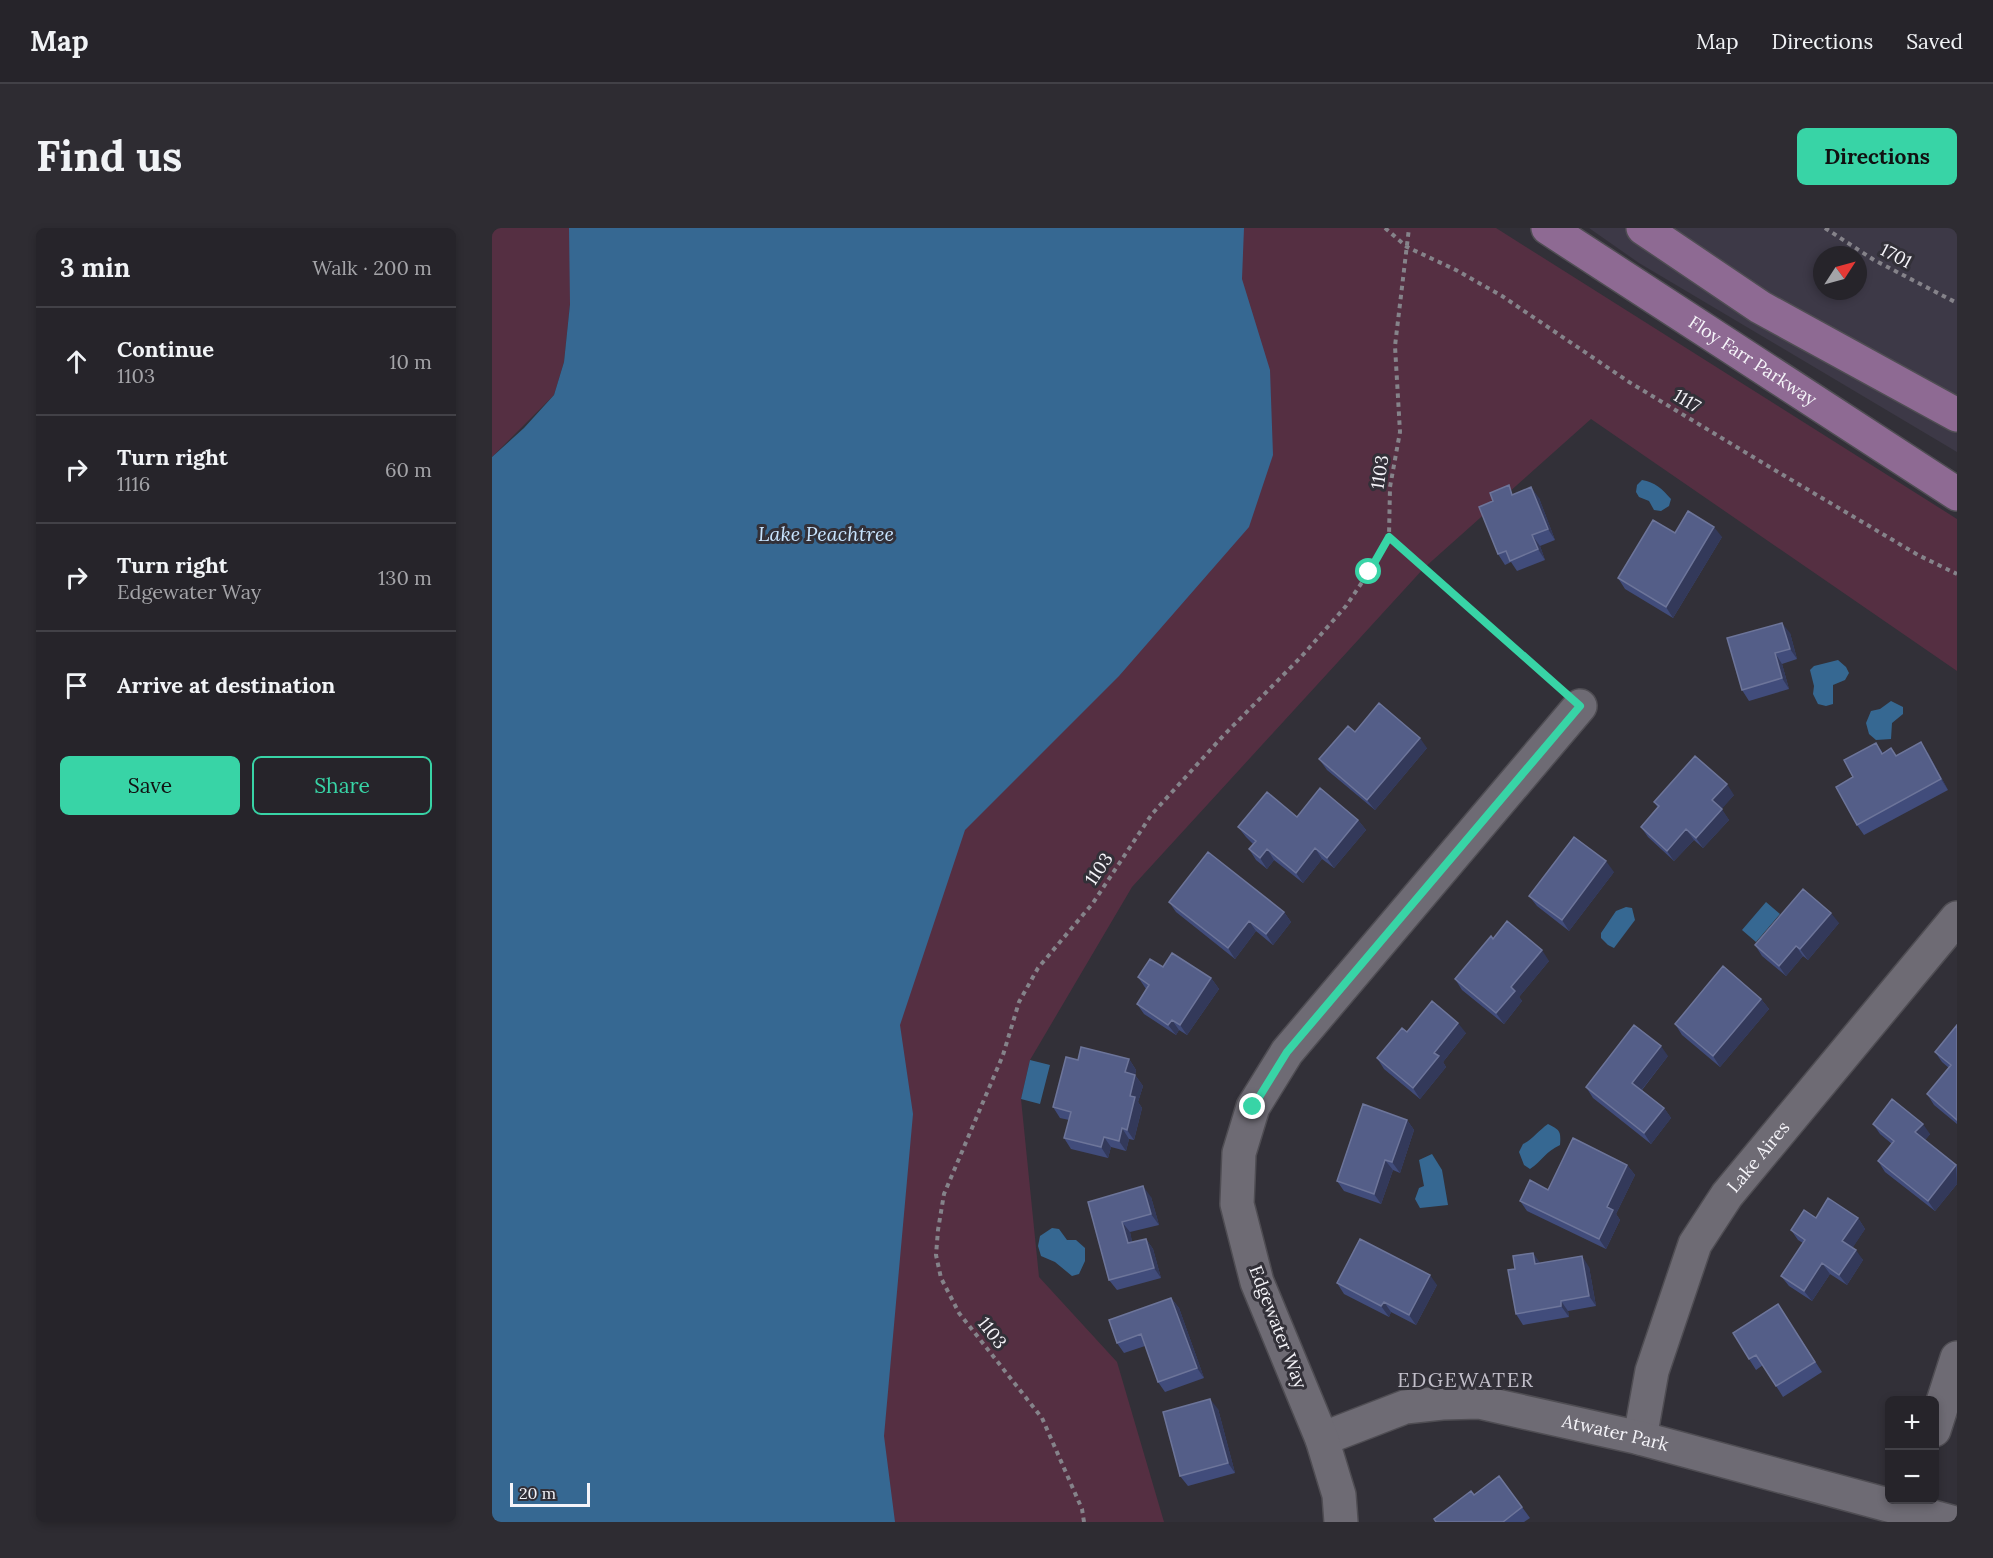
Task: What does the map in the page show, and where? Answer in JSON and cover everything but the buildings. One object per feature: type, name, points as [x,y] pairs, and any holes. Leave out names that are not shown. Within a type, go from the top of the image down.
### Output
[{"type":"main road","name":"Floy Farr Parkway","points":[[1548,228],[1957,494]]},
{"type":"main road","points":[[1642,228],[1760,307],[1957,415]]},
{"type":"street","name":"Edgewater Way","points":[[1341,1522],[1339,1495],[1322,1439],[1257,1282],[1237,1204],[1239,1153],[1253,1107],[1287,1052],[1580,706]]},
{"type":"street","name":"Lake Aires","points":[[1640,1437],[1652,1371],[1695,1244],[1727,1195],[1957,918]]},
{"type":"street","points":[[1939,1417],[1957,1358]]},
{"type":"street","name":"Atwater Park","points":[[1322,1439],[1405,1407],[1479,1402],[1640,1437],[1952,1522]]},
{"type":"path","points":[[1385,228],[1407,247]]},
{"type":"path","name":"1103","points":[[1084,1522],[1082,1509],[1042,1418],[959,1312],[941,1278],[936,1255],[944,1194],[1003,1054],[1019,1002],[1038,968],[1093,903],[1152,814],[1223,736],[1301,657],[1346,606],[1389,537],[1390,487],[1400,432],[1395,346],[1409,228]]},
{"type":"path","name":"1701","points":[[1825,228],[1874,260],[1957,303]]},
{"type":"path","name":"1117","points":[[1407,247],[1456,270],[1502,296],[1639,388],[1918,555],[1957,574]]},
{"type":"path","points":[[1389,537],[1580,706]]},
{"type":"shaded area","points":[[492,228],[570,228],[570,304],[564,362],[554,395],[492,457]]},
{"type":"shaded area","points":[[1219,228],[1496,228],[1957,519],[1957,671],[1591,419],[1424,568],[1132,887],[1030,1060],[1021,1099],[1039,1277],[1117,1362],[1164,1522],[854,1522],[871,977]]},
{"type":"shaded area","points":[[1589,228],[1957,228],[1957,452],[1639,263]]},
{"type":"water","name":"Lake Peachtree","points":[[569,228],[1244,228],[1242,279],[1270,370],[1273,455],[1249,527],[1119,676],[965,830],[900,1025],[913,1114],[884,1436],[895,1522],[492,1522],[492,457],[524,428],[554,395],[564,362],[570,304]]},
{"type":"water","points":[[1642,480],[1655,484],[1664,492],[1671,499],[1669,506],[1661,511],[1654,510],[1649,501],[1639,497],[1636,492],[1637,485]]},
{"type":"water","points":[[1838,660],[1849,673],[1845,680],[1833,685],[1833,704],[1826,706],[1818,704],[1813,694],[1814,686],[1810,670],[1814,666]]},
{"type":"water","points":[[1891,701],[1903,707],[1903,714],[1892,723],[1891,739],[1876,740],[1869,734],[1866,723],[1871,711],[1880,709]]},
{"type":"water","points":[[1766,902],[1780,914],[1756,942],[1742,930]]},
{"type":"water","points":[[1626,907],[1632,908],[1635,920],[1614,948],[1601,938],[1601,933],[1616,911]]},
{"type":"water","points":[[1030,1060],[1050,1065],[1040,1104],[1021,1099]]},
{"type":"water","points":[[1548,1124],[1559,1132],[1560,1145],[1530,1169],[1524,1165],[1519,1152],[1523,1144]]},
{"type":"water","points":[[1432,1154],[1442,1170],[1448,1205],[1420,1208],[1415,1199],[1419,1188],[1424,1186],[1419,1160]]},
{"type":"water","points":[[1052,1228],[1059,1229],[1067,1240],[1076,1240],[1085,1248],[1085,1261],[1079,1274],[1072,1276],[1055,1262],[1041,1256],[1038,1246],[1040,1236]]},
{"type":"district","name":"EDGEWATER","points":[[1466,1380]]},
{"type":"route","points":[[1253,1107],[1287,1052],[1580,706],[1389,537],[1369,572]]}]
